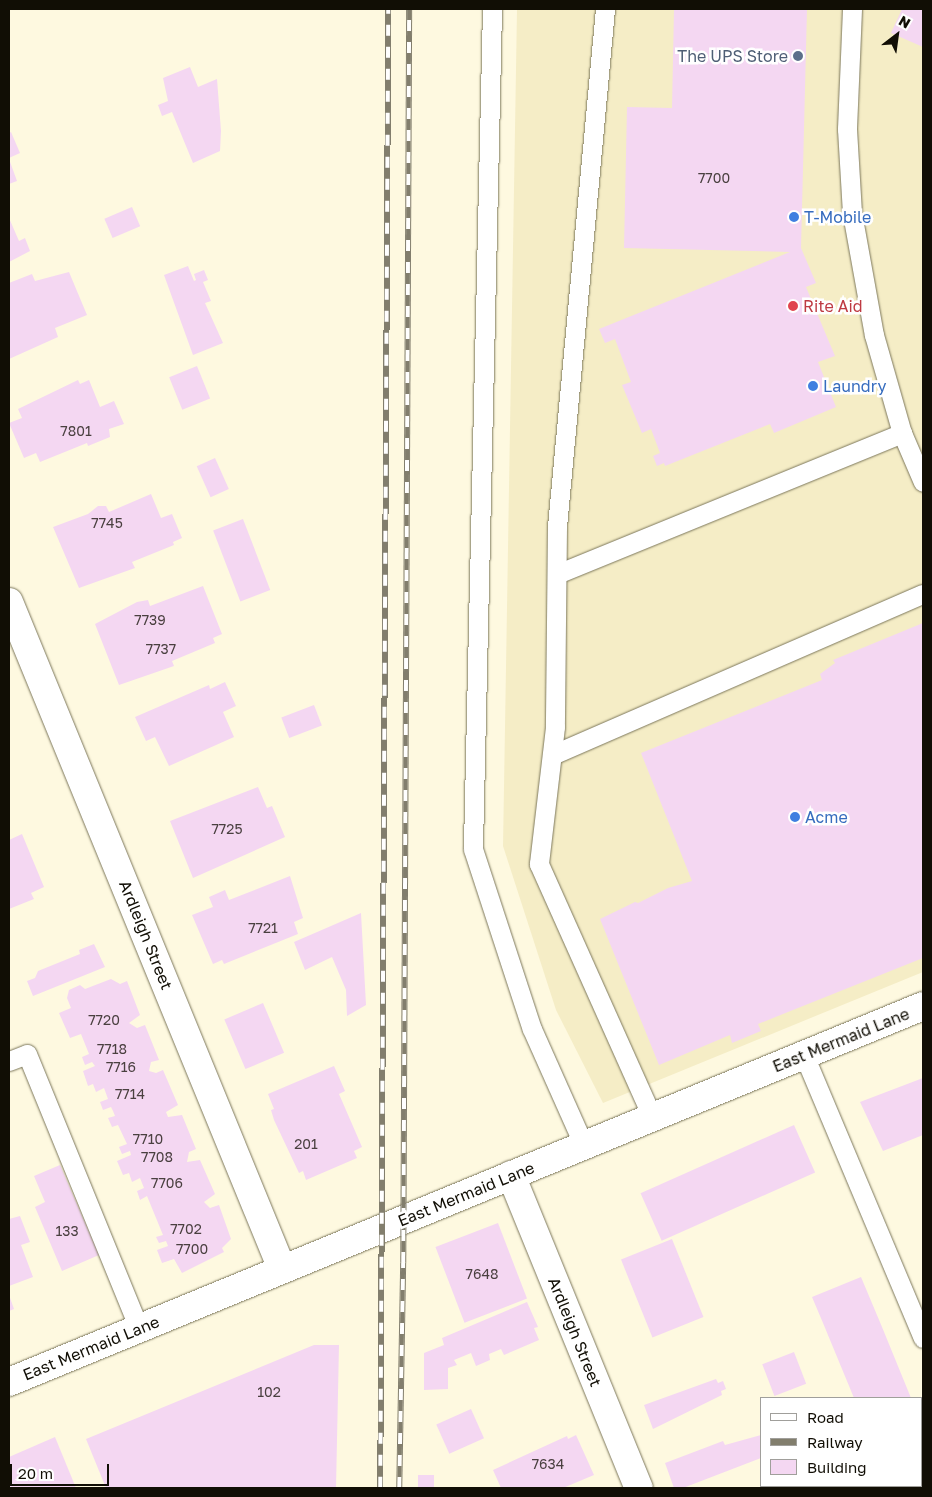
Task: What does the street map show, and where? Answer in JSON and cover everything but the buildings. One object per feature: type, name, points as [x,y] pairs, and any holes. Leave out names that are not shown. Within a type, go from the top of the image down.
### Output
[{"type":"street","name":"Ardleigh Street","points":[[9,602],[282,1269]]},
{"type":"street","name":"East Mermaid Lane","points":[[9,1382],[923,1006]]},
{"type":"street","name":"Ardleigh Street","points":[[512,1175],[639,1488]]},
{"type":"lane","points":[[492,9],[473,849],[532,1029],[584,1146]]},
{"type":"lane","points":[[604,9],[557,526],[552,754],[539,864],[652,1117]]},
{"type":"lane","points":[[852,9],[847,129],[852,213],[874,335],[902,433],[923,482]]},
{"type":"lane","points":[[557,574],[902,433]]},
{"type":"lane","points":[[552,754],[923,594]]},
{"type":"lane","points":[[9,1061],[27,1054],[139,1328]]},
{"type":"lane","points":[[804,1055],[923,1338]]},
{"type":"shaded area","points":[[517,9],[923,9],[923,972],[603,1103],[556,1010],[503,846]]},
{"type":"railway","points":[[380,1488],[388,9]]},
{"type":"railway","points":[[399,1488],[403,1263],[409,9]]},
{"type":"place","name":"The UPS Store","points":[[798,56]]},
{"type":"place","name":"T-Mobile","points":[[794,217]]},
{"type":"place","name":"Rite Aid","points":[[793,306]]},
{"type":"place","name":"Laundry","points":[[813,386]]},
{"type":"place","name":"Acme","points":[[795,817]]}]
